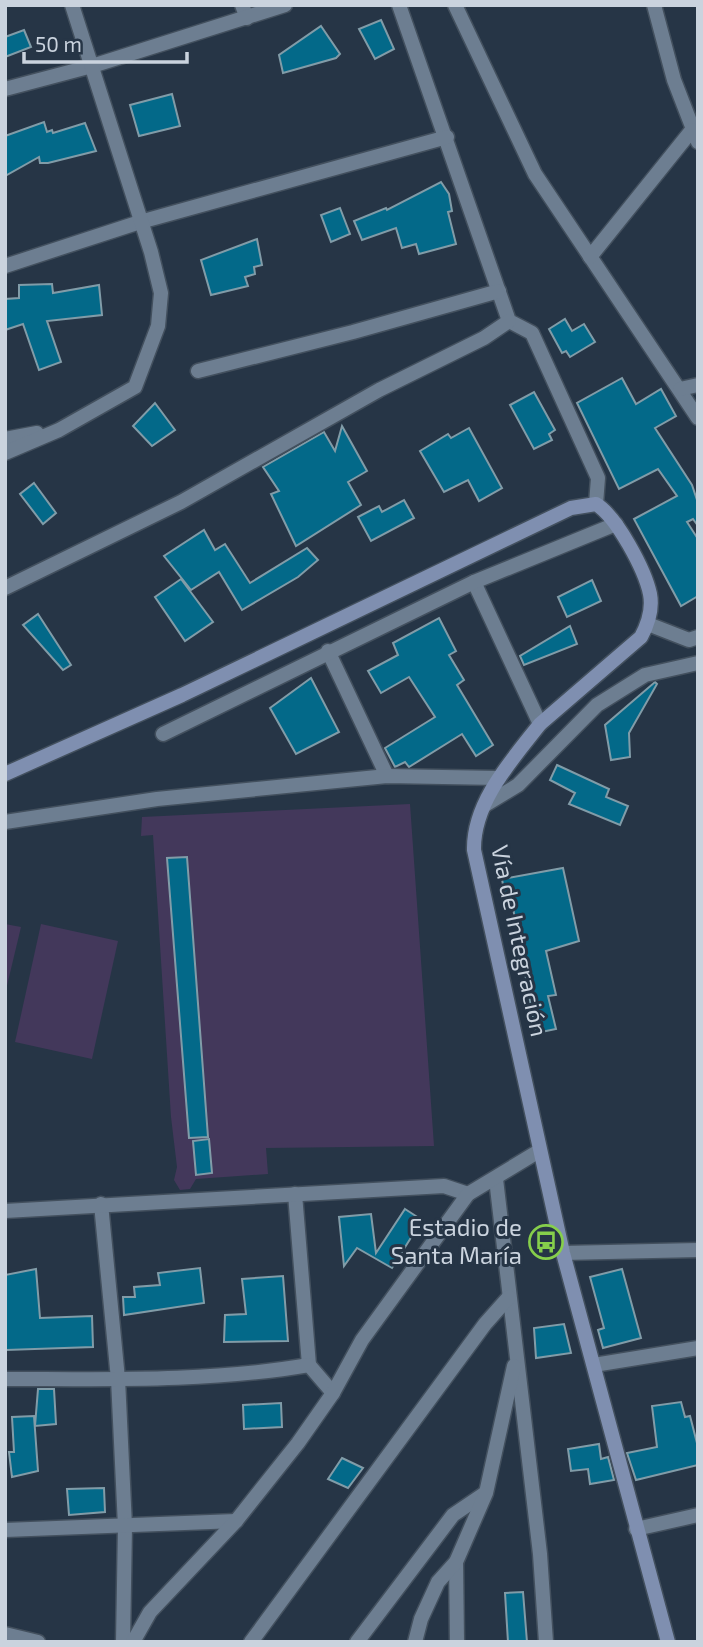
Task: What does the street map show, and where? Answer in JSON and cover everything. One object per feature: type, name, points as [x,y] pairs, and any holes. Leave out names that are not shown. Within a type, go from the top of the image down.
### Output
[{"type":"main road","points":[[5,774],[182,695],[571,508],[596,504],[617,524],[648,588],[648,624]]},
{"type":"main road","name":"Vía de Integración","points":[[648,624],[641,637],[540,724],[499,778],[477,825],[474,850],[563,1253],[667,1642]]},
{"type":"street","points":[[5,453],[59,430],[135,387],[158,326],[161,293],[72,5]]},
{"type":"street","points":[[5,89],[92,66],[244,12],[285,5]]},
{"type":"street","points":[[399,5],[509,321],[532,333],[598,478],[596,504]]},
{"type":"street","points":[[456,5],[535,174],[698,418]]},
{"type":"street","points":[[590,257],[695,136],[674,80],[654,5]]},
{"type":"street","points":[[5,266],[140,222],[447,137]]},
{"type":"street","points":[[198,371],[353,332],[499,290]]},
{"type":"street","points":[[5,588],[181,502],[379,390],[484,338],[509,321]]},
{"type":"street","points":[[680,389],[698,385]]},
{"type":"street","points":[[5,439],[59,430]]},
{"type":"street","points":[[163,734],[321,660],[328,651],[474,582],[617,524]]},
{"type":"street","points":[[474,582],[540,724]]},
{"type":"street","points":[[648,624],[689,640],[698,637]]},
{"type":"street","points":[[328,651],[387,776]]},
{"type":"street","points":[[485,805],[518,785],[597,705],[645,675],[698,663]]},
{"type":"street","points":[[5,822],[157,799],[387,776],[499,778]]},
{"type":"street","points":[[133,1642],[150,1612],[236,1521],[333,1393],[362,1340],[468,1194],[539,1151]]},
{"type":"street","points":[[496,1179],[540,1554],[546,1642]]},
{"type":"street","points":[[5,1211],[444,1186],[468,1194]]},
{"type":"street","points":[[295,1194],[309,1365],[333,1393]]},
{"type":"street","points":[[101,1204],[118,1379],[125,1526],[122,1642]]},
{"type":"street","points":[[563,1253],[698,1250]]},
{"type":"street","points":[[251,1642],[485,1324],[509,1297]]},
{"type":"street","points":[[594,1365],[698,1348]]},
{"type":"street","points":[[415,1642],[421,1619],[438,1582],[456,1562],[486,1493],[517,1356]]},
{"type":"street","points":[[5,1379],[118,1379],[281,1370],[309,1365]]},
{"type":"street","points":[[357,1642],[453,1516],[486,1493]]},
{"type":"street","points":[[636,1529],[698,1516]]},
{"type":"street","points":[[5,1530],[236,1521]]},
{"type":"street","points":[[456,1562],[457,1642]]},
{"type":"street","points":[[5,1634],[38,1642]]},
{"type":"shaded area","points":[[410,804],[434,1146],[266,1148],[268,1174],[196,1179],[190,1189],[180,1190],[174,1180],[177,1167],[171,1117],[153,835],[141,836],[142,817]]},
{"type":"shaded area","points":[[5,924],[21,927],[5,994]]},
{"type":"shaded area","points":[[41,924],[118,941],[92,1059],[15,1042]]},
{"type":"building","points":[[381,20],[394,49],[375,59],[359,29]]},
{"type":"building","points":[[321,26],[340,54],[336,58],[283,73],[279,55]]},
{"type":"building","points":[[24,30],[31,47],[5,57],[5,37]]},
{"type":"building","points":[[172,94],[180,126],[139,136],[130,105]]},
{"type":"building","points":[[44,122],[47,132],[52,130],[53,133],[85,123],[96,151],[48,163],[40,163],[39,157],[5,176],[5,136]]},
{"type":"building","points":[[441,182],[449,194],[452,211],[448,212],[456,244],[419,254],[416,244],[402,248],[396,228],[362,240],[354,221],[386,208],[387,210]]},
{"type":"building","points":[[340,208],[350,234],[331,242],[321,215]]},
{"type":"building","points":[[257,239],[262,265],[254,267],[255,274],[245,277],[248,286],[211,295],[201,260]]},
{"type":"building","points":[[52,284],[53,293],[99,285],[102,315],[47,321],[61,362],[39,370],[23,324],[5,330],[5,299],[19,298],[19,285]]},
{"type":"building","points":[[565,319],[572,331],[584,324],[595,342],[570,357],[566,351],[562,353],[549,329]]},
{"type":"building","points":[[622,378],[636,404],[661,389],[676,416],[655,428],[692,485],[698,503],[698,526],[693,519],[687,522],[698,539],[698,596],[681,606],[634,519],[677,496],[658,469],[619,489],[577,403]]},
{"type":"building","points":[[534,392],[555,430],[549,434],[552,440],[534,449],[510,405]]},
{"type":"building","points":[[155,403],[175,430],[152,446],[133,426]]},
{"type":"building","points":[[342,426],[367,471],[348,482],[361,505],[296,546],[271,494],[279,491],[263,467],[324,432],[335,451]]},
{"type":"building","points":[[469,428],[502,488],[479,501],[468,480],[444,492],[420,451],[448,434],[451,438]]},
{"type":"building","points":[[34,483],[56,513],[43,524],[20,494]]},
{"type":"building","points":[[404,500],[414,518],[371,541],[358,517],[379,506],[382,512]]},
{"type":"building","points":[[204,530],[215,550],[225,544],[250,583],[307,548],[318,560],[298,577],[242,610],[219,572],[191,590],[164,556]]},
{"type":"building","points":[[181,579],[213,622],[185,641],[155,597]]},
{"type":"building","points":[[592,580],[601,601],[567,617],[558,597]]},
{"type":"building","points":[[38,614],[71,665],[63,670],[23,625]]},
{"type":"building","points":[[439,618],[456,651],[449,655],[464,680],[457,685],[493,745],[476,756],[462,734],[409,767],[405,762],[395,767],[385,748],[435,717],[409,677],[381,693],[368,671],[398,655],[393,643]]},
{"type":"building","points":[[570,626],[577,644],[524,665],[520,656]]},
{"type":"building","points":[[311,678],[339,732],[296,754],[270,708]]},
{"type":"building","points":[[655,682],[657,684],[629,733],[630,757],[611,760],[605,725]]},
{"type":"building","points":[[557,765],[609,789],[606,797],[628,806],[620,825],[569,804],[575,793],[550,780]]},
{"type":"building","points":[[187,857],[208,1137],[189,1138],[167,858]]},
{"type":"building","points":[[563,868],[579,941],[546,951],[556,995],[548,996],[556,1029],[536,1033],[513,908],[507,909],[502,879]]},
{"type":"building","points":[[209,1139],[212,1173],[196,1175],[193,1141]]},
{"type":"building","points":[[405,1209],[422,1220],[392,1268],[357,1248],[344,1266],[339,1217],[371,1214],[376,1253]]},
{"type":"building","points":[[200,1268],[204,1303],[124,1315],[123,1297],[135,1297],[134,1287],[160,1285],[158,1273]]},
{"type":"building","points":[[36,1269],[40,1318],[92,1316],[93,1347],[6,1350],[5,1275]]},
{"type":"building","points":[[622,1269],[641,1338],[603,1348],[598,1330],[604,1328],[590,1277]]},
{"type":"building","points":[[283,1276],[288,1341],[224,1342],[225,1315],[246,1314],[242,1279]]},
{"type":"building","points":[[564,1324],[571,1353],[536,1358],[534,1328]]},
{"type":"building","points":[[38,1389],[54,1389],[56,1424],[35,1426]]},
{"type":"building","points":[[681,1402],[685,1417],[690,1416],[698,1447],[698,1465],[636,1480],[627,1453],[657,1447],[652,1406]]},
{"type":"building","points":[[281,1403],[282,1427],[244,1429],[243,1405]]},
{"type":"building","points":[[34,1416],[38,1471],[12,1477],[9,1452],[14,1452],[12,1417]]},
{"type":"building","points":[[599,1444],[601,1459],[608,1457],[614,1480],[590,1484],[588,1469],[571,1471],[568,1449]]},
{"type":"building","points":[[342,1458],[363,1468],[348,1488],[328,1479]]},
{"type":"building","points":[[104,1488],[105,1512],[69,1515],[67,1489]]},
{"type":"building","points":[[523,1592],[527,1642],[508,1642],[505,1593]]},
{"type":"place","name":"Estadio de Santa María","points":[[546,1242]]}]
